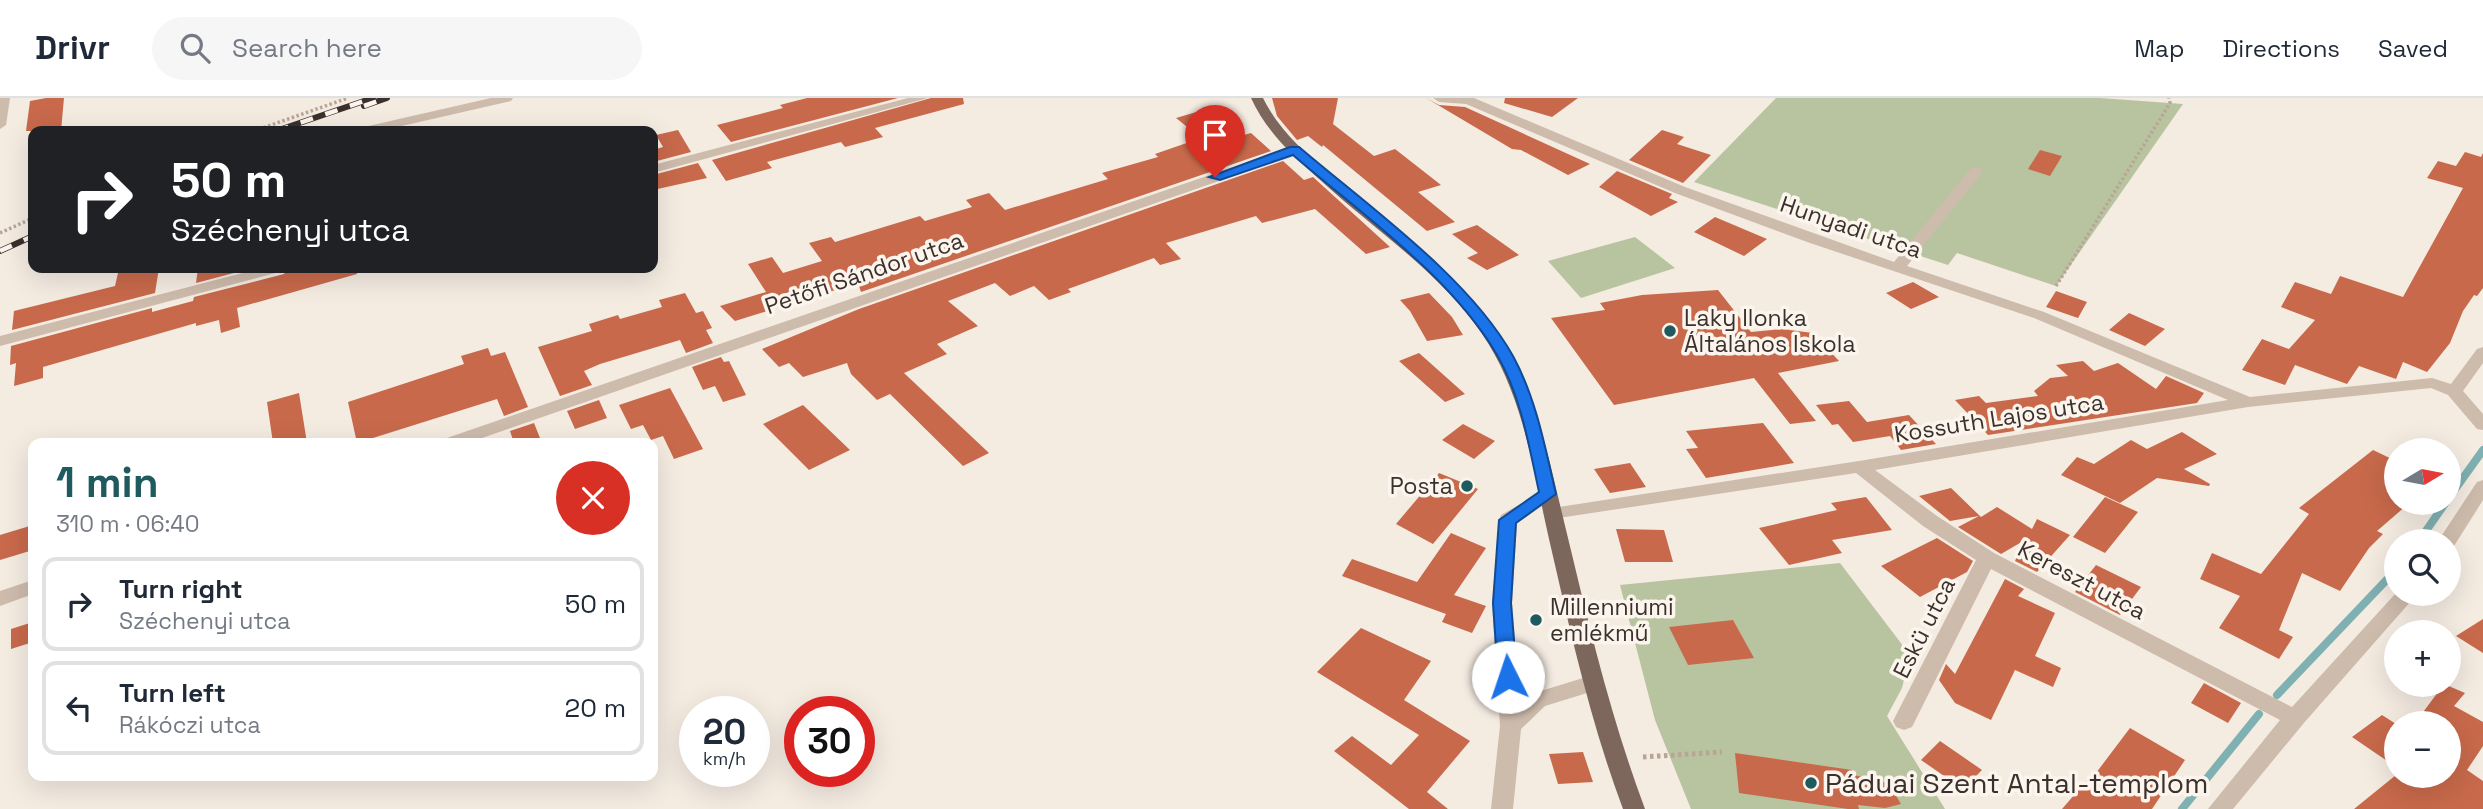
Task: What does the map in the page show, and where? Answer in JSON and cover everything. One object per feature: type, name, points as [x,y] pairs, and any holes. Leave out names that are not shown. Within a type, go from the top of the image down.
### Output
[{"type":"main road","points":[[1257,98],[1262,114],[1294,150],[1433,268],[1470,304],[1506,356],[1531,421],[1593,683],[1617,767],[1634,809]]},
{"type":"street","points":[[0,125],[4,98]]},
{"type":"street","points":[[386,126],[507,98]]},
{"type":"street","points":[[658,168],[922,98]]},
{"type":"street","name":"Hunyadi utca","points":[[1439,98],[1468,100],[1680,190],[2039,316],[2248,402]]},
{"type":"street","name":"Petőfi Sándor utca","points":[[464,438],[1294,150]]},
{"type":"street","points":[[1897,268],[1976,171]]},
{"type":"street","points":[[0,341],[259,273]]},
{"type":"street","points":[[2483,352],[2454,391],[2483,425]]},
{"type":"street","name":"Kossuth Lajos utca","points":[[1550,503],[1859,467],[2248,402],[2432,383],[2454,391]]},
{"type":"street","name":"Kereszt utca","points":[[1859,467],[1930,521],[1987,558],[2295,718]]},
{"type":"street","points":[[2455,529],[2483,486]]},
{"type":"street","points":[[1502,809],[1511,726],[1502,603],[1507,520],[1550,503]]},
{"type":"street","name":"Eskü utca","points":[[1905,720],[1987,558]]},
{"type":"street","points":[[0,599],[28,589]]},
{"type":"street","points":[[2219,809],[2295,718],[2396,606]]},
{"type":"street","points":[[1511,726],[1538,700],[1593,683]]},
{"type":"path","points":[[268,126],[348,98]]},
{"type":"path","points":[[2056,286],[2170,103],[2169,98]]},
{"type":"path","points":[[0,233],[28,220]]},
{"type":"path","points":[[1643,757],[1722,752]]},
{"type":"green space","points":[[1776,98],[2100,98],[2183,104],[2056,286],[1957,253],[1948,265],[1694,182]]},
{"type":"green space","points":[[1635,237],[1675,268],[1581,298],[1548,261]]},
{"type":"green space","points":[[1840,563],[1910,655],[1902,688],[1887,716],[1945,809],[1691,809],[1655,720],[1620,585]]},
{"type":"building","points":[[64,98],[61,126],[28,126],[26,131],[30,101]]},
{"type":"building","points":[[807,98],[898,98],[731,142],[717,125],[783,108],[780,105]]},
{"type":"building","points":[[931,98],[963,98],[964,104],[875,128],[883,137],[845,147],[841,142],[767,162],[772,168],[726,181],[712,160]]},
{"type":"building","points":[[1272,98],[1338,98],[1333,124],[1374,156],[1395,149],[1441,185],[1418,192],[1455,222],[1427,231],[1323,145],[1322,147],[1308,136],[1297,140],[1277,116]]},
{"type":"building","points":[[1426,98],[1439,105],[1465,107],[1590,164],[1568,175],[1521,150],[1512,149]]},
{"type":"building","points":[[1505,98],[1578,98],[1552,117],[1504,103]]},
{"type":"building","points":[[1210,108],[1244,135],[1251,133],[1271,151],[861,292],[858,283],[735,321],[720,306],[766,292],[748,264],[772,257],[783,273],[822,261],[809,243],[831,237],[835,242],[920,216],[925,221],[972,207],[966,200],[989,193],[1005,210],[1108,179],[1102,173],[1158,157],[1155,154],[1201,138],[1176,118]]},
{"type":"building","points":[[678,130],[691,152],[658,161],[658,148],[663,147],[658,135]]},
{"type":"building","points":[[1662,130],[1684,137],[1677,144],[1711,155],[1683,183],[1629,160]]},
{"type":"building","points":[[2040,150],[2062,156],[2050,176],[2028,169]]},
{"type":"building","points":[[2465,152],[2481,157],[2483,153],[2483,288],[2477,296],[2474,295],[2463,311],[2450,343],[2427,372],[2403,362],[2396,379],[2359,366],[2347,384],[2295,365],[2285,385],[2242,370],[2262,339],[2289,349],[2315,320],[2281,307],[2295,282],[2331,294],[2340,276],[2403,297],[2463,188],[2427,178],[2438,161],[2456,166]]},
{"type":"building","points":[[1283,161],[1304,180],[1313,177],[1390,247],[1366,254],[1315,209],[1262,223],[1256,216],[1166,243],[1181,259],[1160,265],[1154,258],[1068,289],[1071,292],[1049,300],[1034,286],[1010,296],[995,283],[948,301],[978,326],[937,344],[947,354],[904,373],[989,453],[963,466],[890,394],[877,400],[851,374],[847,363],[803,377],[789,363],[779,367],[762,349],[859,309]]},
{"type":"building","points":[[698,163],[707,178],[658,189],[658,174]]},
{"type":"building","points":[[1617,171],[1672,194],[1669,198],[1678,202],[1651,216],[1599,187]]},
{"type":"building","points":[[1715,217],[1767,239],[1744,256],[1694,232]]},
{"type":"building","points":[[1477,225],[1519,255],[1487,270],[1467,258],[1478,253],[1452,234]]},
{"type":"building","points":[[118,273],[158,273],[155,293],[12,330],[14,311],[115,286]]},
{"type":"building","points":[[197,273],[234,273],[196,283]]},
{"type":"building","points":[[357,273],[237,308],[240,327],[221,333],[219,320],[196,326],[196,323],[43,367],[43,378],[14,386],[16,363],[10,365],[11,346],[152,308],[152,312],[193,301],[194,297],[284,274]]},
{"type":"building","points":[[1913,282],[1939,297],[1911,309],[1886,293]]},
{"type":"building","points":[[1718,290],[1751,332],[1782,329],[1813,333],[1839,361],[1778,373],[1816,421],[1790,424],[1754,378],[1614,405],[1551,318],[1605,310],[1600,303],[1642,295]]},
{"type":"building","points":[[2056,291],[2087,302],[2078,318],[2046,307]]},
{"type":"building","points":[[685,293],[696,313],[703,311],[712,328],[706,330],[713,343],[686,353],[680,340],[600,364],[584,371],[592,385],[560,396],[538,347],[592,331],[589,324],[618,315],[620,319],[662,307],[659,300]]},
{"type":"building","points":[[1429,293],[1452,317],[1463,335],[1427,341],[1410,311],[1400,300]]},
{"type":"building","points":[[2129,313],[2165,329],[2145,346],[2109,330]]},
{"type":"building","points":[[488,348],[491,356],[505,352],[528,407],[504,416],[497,399],[373,438],[356,438],[348,402],[464,364],[461,356]]},
{"type":"building","points":[[1419,353],[1465,394],[1445,402],[1399,361]]},
{"type":"building","points":[[721,357],[724,362],[729,361],[746,395],[723,402],[715,386],[703,390],[692,367]]},
{"type":"building","points":[[2083,361],[2094,371],[2118,363],[2156,389],[2166,376],[2204,393],[2197,403],[1988,435],[1955,400],[1979,396],[1986,403],[2038,396],[2034,391],[2050,378],[2068,376],[2056,365]]},
{"type":"building","points":[[670,388],[703,449],[674,459],[663,436],[650,438],[643,425],[631,429],[619,405]]},
{"type":"building","points":[[299,393],[306,438],[272,438],[267,402]]},
{"type":"building","points":[[599,400],[607,418],[575,429],[567,411]]},
{"type":"building","points":[[1849,401],[1867,422],[1909,415],[1936,444],[1901,450],[1890,436],[1853,442],[1838,424],[1832,425],[1816,405]]},
{"type":"building","points":[[803,405],[850,450],[809,470],[763,424]]},
{"type":"building","points":[[534,423],[540,438],[512,438],[510,431]]},
{"type":"building","points":[[1763,423],[1794,463],[1706,478],[1686,449],[1698,448],[1686,431]]},
{"type":"building","points":[[1463,424],[1495,441],[1474,459],[1442,440]]},
{"type":"building","points":[[2182,432],[2217,454],[2184,469],[2210,484],[2209,486],[2157,478],[2120,503],[2061,475],[2077,457],[2094,464],[2131,440],[2147,449]]},
{"type":"building","points":[[2373,450],[2384,455],[2384,515],[2395,515],[2377,531],[2383,534],[2369,548],[2340,591],[2302,573],[2279,630],[2293,637],[2279,659],[2219,628],[2240,596],[2200,579],[2212,553],[2261,574],[2309,514],[2299,508]]},
{"type":"building","points":[[1630,463],[1646,487],[1610,493],[1594,469]]},
{"type":"building","points":[[1439,473],[1478,489],[1433,544],[1396,524]]},
{"type":"building","points":[[1951,488],[1981,517],[1997,507],[2032,529],[2037,519],[2070,535],[2037,572],[2015,561],[2025,540],[2001,554],[1958,527],[1979,516],[1950,521],[1919,496]]},
{"type":"building","points":[[1866,497],[1892,530],[1832,540],[1842,553],[1789,565],[1759,528],[1837,510],[1831,503]]},
{"type":"building","points":[[2105,497],[2138,512],[2105,553],[2073,537]]},
{"type":"building","points":[[28,527],[28,552],[0,560],[0,535]]},
{"type":"building","points":[[1616,529],[1664,530],[1673,562],[1625,562]]},
{"type":"building","points":[[1451,533],[1486,548],[1454,595],[1486,606],[1472,633],[1442,622],[1446,614],[1342,576],[1352,559],[1417,582]]},
{"type":"building","points":[[1937,538],[1973,561],[1967,572],[1920,597],[1881,566]]},
{"type":"building","points":[[2096,565],[2141,587],[2120,615],[2075,592]]},
{"type":"building","points":[[2005,579],[2024,589],[2018,596],[2055,613],[2035,656],[2061,668],[2053,687],[2015,670],[1991,720],[1955,703],[1939,680],[1946,664],[1955,674]]},
{"type":"building","points":[[2483,619],[2483,653],[2461,639],[2461,633]]},
{"type":"building","points":[[1733,620],[1754,658],[1688,665],[1669,627]]},
{"type":"building","points":[[28,624],[28,644],[11,649],[11,629]]},
{"type":"building","points":[[1361,628],[1431,661],[1404,700],[1470,741],[1427,792],[1448,809],[1409,809],[1334,751],[1352,736],[1391,765],[1419,735],[1317,672]]},
{"type":"building","points":[[2204,683],[2241,703],[2228,723],[2191,703]]},
{"type":"building","points":[[2461,691],[2465,693],[2454,706],[2483,722],[2483,746],[2467,770],[2483,781],[2483,809],[2354,809],[2384,785],[2384,788],[2461,788],[2461,711],[2424,711],[2434,697],[2461,697]]},
{"type":"building","points":[[2382,715],[2384,716],[2384,759],[2352,737]]},
{"type":"building","points":[[2130,728],[2185,760],[2152,809],[2062,809],[2094,772],[2096,773]]},
{"type":"building","points":[[1940,741],[1982,770],[1963,789],[1921,760]]},
{"type":"building","points":[[1583,752],[1593,782],[1558,784],[1549,754]]},
{"type":"building","name":"Páduai Szent Antal-templom","points":[[1735,753],[1852,770],[1853,775],[1880,780],[1890,786],[1901,804],[1885,808],[1858,805],[1859,809],[1848,809],[1739,793]]},
{"type":"waterway","points":[[2461,481],[2483,450]]},
{"type":"waterway","points":[[2427,529],[2437,515]]},
{"type":"waterway","points":[[2277,695],[2384,583]]},
{"type":"waterway","points":[[2182,809],[2259,714]]},
{"type":"railway","points":[[291,126],[373,98]]},
{"type":"railway","points":[[364,106],[387,98]]},
{"type":"railway","points":[[0,251],[28,238]]},
{"type":"place","name":"Laky Ilonka Általános Iskola","points":[[1670,331]]},
{"type":"place","name":"Posta","points":[[1467,486]]},
{"type":"place","name":"Millenniumi emlékmű","points":[[1536,620]]},
{"type":"place","name":"Páduai Szent Antal-templom","points":[[1811,783]]},
{"type":"route","points":[[1215,177],[1294,150],[1433,268],[1470,304],[1506,356],[1531,421],[1548,494],[1507,520],[1502,603],[1508,677]]}]
